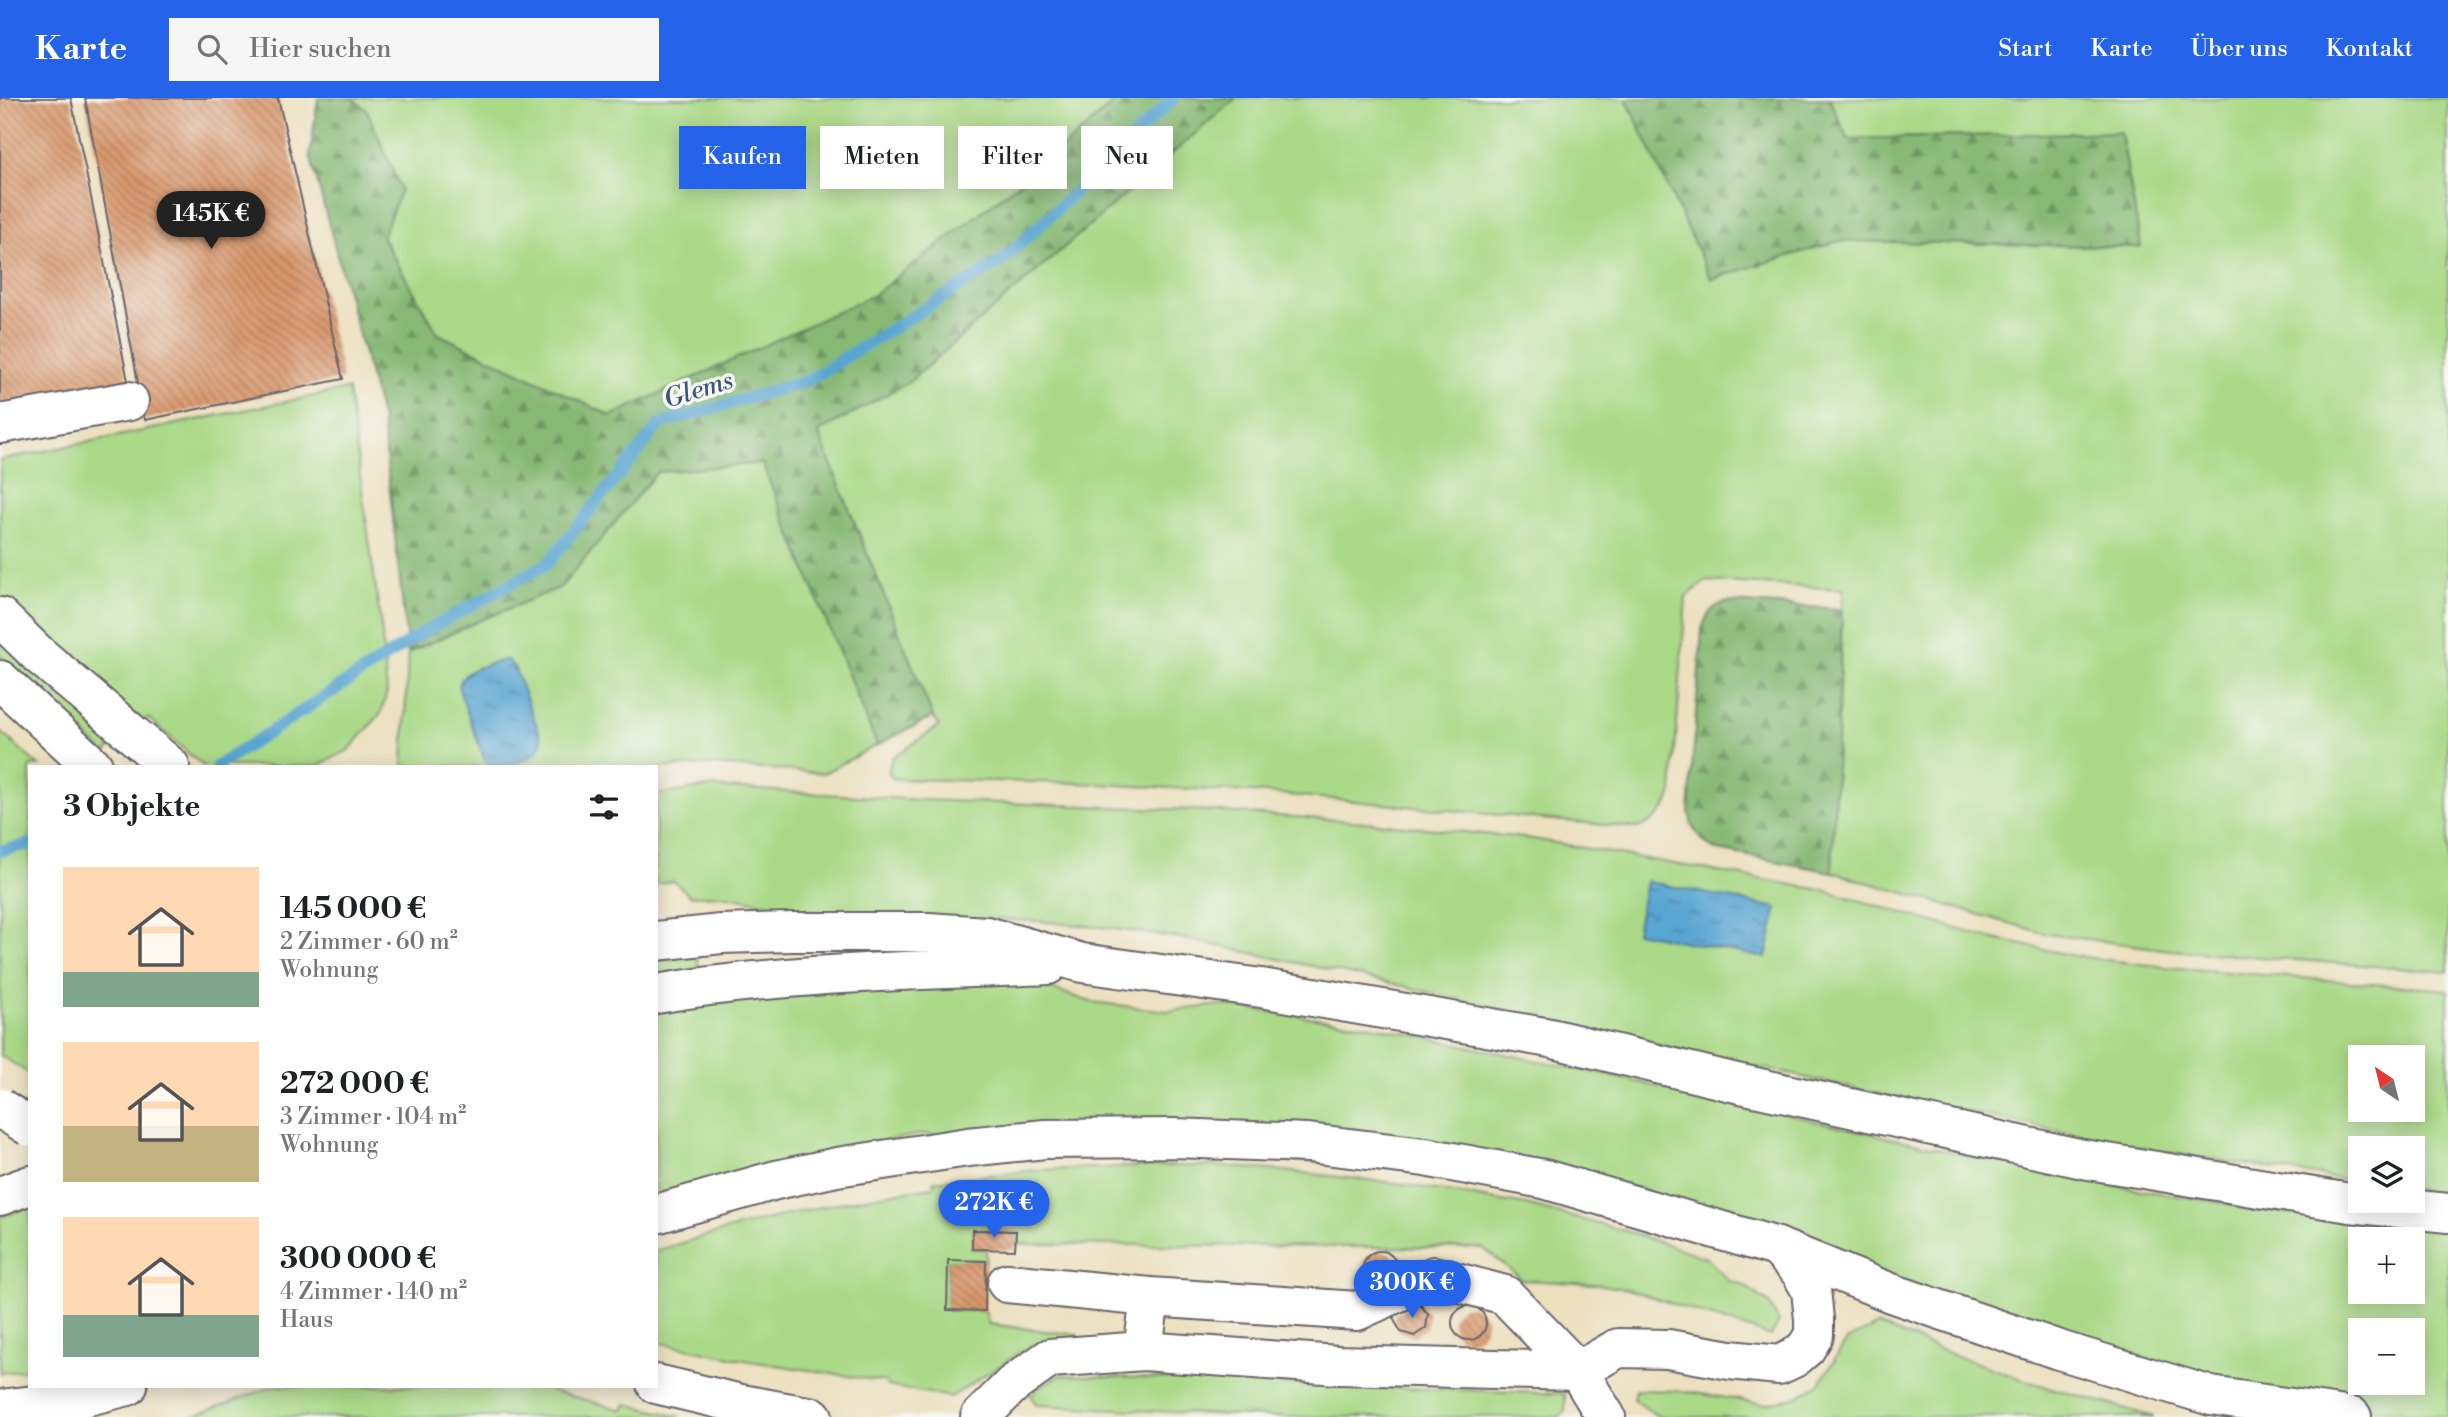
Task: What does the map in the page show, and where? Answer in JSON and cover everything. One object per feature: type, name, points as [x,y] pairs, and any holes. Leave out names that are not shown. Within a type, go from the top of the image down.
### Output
[{"type":"main road","points":[[0,424],[129,401]]},
{"type":"main road","points":[[0,617],[39,655],[161,759]]},
{"type":"main road","points":[[0,680],[92,765]]},
{"type":"main road","points":[[658,941],[721,934],[781,932],[928,932],[986,936],[1082,963],[1261,988],[1550,1038],[1759,1088],[2083,1159],[2350,1203],[2448,1213]]},
{"type":"main road","points":[[658,994],[730,984],[850,974],[1082,963]]},
{"type":"main road","points":[[0,1108],[28,1126]]},
{"type":"main road","points":[[0,1129],[28,1119]]},
{"type":"main road","points":[[658,1213],[776,1180],[837,1167],[910,1155],[1045,1139],[1174,1138],[1308,1143],[1424,1157],[1545,1179],[1777,1247],[1891,1293],[2059,1350],[2211,1396],[2352,1417]]},
{"type":"main road","points":[[0,1196],[28,1186]]},
{"type":"main road","points":[[980,1417],[1012,1385],[1050,1358],[1143,1351],[1338,1365],[1578,1371],[1618,1349],[1668,1349],[1779,1365],[1806,1348],[1814,1335],[1811,1290],[1800,1271],[1777,1247]]},
{"type":"main road","points":[[1007,1283],[1150,1297],[1357,1311],[1434,1276],[1505,1295],[1578,1371],[1606,1417]]},
{"type":"main road","points":[[1143,1351],[1150,1297]]},
{"type":"main road","points":[[658,1384],[740,1404],[813,1417]]},
{"type":"main road","points":[[0,1409],[68,1401],[120,1388]]},
{"type":"green space","points":[[318,98],[351,98],[367,110],[401,190],[382,237],[438,334],[611,416],[874,295],[1011,189],[1067,189],[1067,144],[1081,132],[1081,189],[1131,189],[909,382],[818,432],[933,717],[877,745],[762,463],[657,472],[561,587],[408,653],[382,420],[310,155]]},
{"type":"green space","points":[[351,98],[1119,98],[1088,126],[1081,126],[1081,132],[1067,144],[1067,126],[958,126],[958,189],[1011,189],[874,295],[611,416],[438,334],[382,236],[400,190],[367,110]]},
{"type":"green space","points":[[1119,98],[1236,98],[1173,153],[1173,126],[1088,126]]},
{"type":"green space","points":[[1236,98],[1626,98],[1712,279],[1839,241],[2141,247],[2121,132],[1848,139],[1829,98],[2448,98],[2448,972],[2171,950],[2047,934],[1832,872],[1843,589],[1706,581],[1686,597],[1672,792],[1659,815],[1637,828],[1268,793],[891,777],[888,771],[892,758],[939,726],[933,717],[818,432],[909,382],[1131,189],[1173,189],[1173,153]]},
{"type":"green space","points":[[1626,98],[1829,98],[1848,139],[2121,132],[2141,247],[1839,241],[1711,279]]},
{"type":"green space","points":[[348,389],[381,626],[387,692],[381,713],[349,750],[319,765],[202,765],[148,718],[143,721],[0,603],[0,460]]},
{"type":"green space","points":[[762,463],[877,745],[824,773],[708,765],[658,768],[658,765],[403,765],[408,653],[561,587],[657,472]]},
{"type":"green space","points":[[1730,602],[1842,609],[1832,872],[1713,849],[1700,838],[1692,825],[1689,812],[1702,629],[1711,611]]},
{"type":"green space","points":[[0,633],[121,737],[105,753],[0,656]]},
{"type":"green space","points":[[0,731],[38,765],[28,765],[28,1073],[0,1055]]},
{"type":"green space","points":[[710,787],[923,800],[1194,810],[1366,822],[1533,839],[1827,891],[1985,937],[2075,956],[2166,967],[2448,990],[2448,1193],[2425,1190],[2425,1136],[2348,1136],[2348,1180],[2158,1151],[1898,1098],[1186,939],[1037,921],[817,913],[722,895],[690,896],[674,881],[658,884],[658,795]]},
{"type":"green space","points":[[697,956],[700,973],[658,979],[658,961]]},
{"type":"green space","points":[[969,981],[1043,986],[1091,1002],[1168,1011],[1222,1005],[1367,1025],[1728,1101],[1984,1159],[2135,1189],[2282,1212],[2420,1227],[2348,1227],[2348,1304],[2425,1304],[2425,1228],[2448,1230],[2448,1417],[2311,1402],[2086,1344],[1625,1184],[924,1134],[855,1146],[658,1195],[658,1007]]},
{"type":"green space","points":[[1220,1166],[1395,1183],[1526,1205],[1633,1233],[1707,1258],[1729,1281],[1741,1284],[1768,1302],[1779,1322],[1771,1336],[1627,1289],[1594,1284],[1523,1280],[1483,1248],[1016,1244],[1015,1231],[973,1230],[972,1249],[986,1249],[986,1261],[948,1260],[947,1310],[985,1311],[989,1324],[1078,1335],[1078,1339],[1030,1346],[951,1397],[887,1386],[887,1382],[750,1361],[658,1342],[658,1250],[793,1213],[862,1198],[933,1187],[934,1181],[1037,1170]]},
{"type":"green space","points":[[28,1208],[28,1369],[0,1373],[0,1217]]},
{"type":"green space","points":[[1878,1325],[2030,1382],[2154,1417],[1659,1417],[1633,1399],[1635,1390],[1682,1391],[1765,1404],[1797,1397],[1819,1384],[1847,1340]]},
{"type":"green space","points":[[1061,1375],[1565,1394],[1565,1411],[1559,1417],[1268,1417],[1037,1405],[1031,1397],[1038,1387]]},
{"type":"green space","points":[[269,1388],[541,1388],[623,1410],[626,1404],[681,1417],[190,1417]]},
{"type":"water","points":[[508,660],[515,669],[542,740],[536,753],[522,761],[490,765],[485,761],[459,690],[463,677],[482,666]]},
{"type":"water","points":[[1646,881],[1777,908],[1766,958],[1636,932]]},
{"type":"building","points":[[0,98],[71,98],[128,381],[0,405]]},
{"type":"building","points":[[85,98],[278,98],[343,379],[145,420]]},
{"type":"building","points":[[972,1230],[1016,1231],[1015,1250],[972,1249]]},
{"type":"building","points":[[1380,1251],[1392,1256],[1397,1268],[1392,1280],[1380,1285],[1368,1280],[1363,1268],[1368,1256]]},
{"type":"building","points":[[948,1260],[986,1261],[985,1311],[947,1310]]},
{"type":"building","points":[[1419,1303],[1428,1314],[1426,1328],[1414,1336],[1401,1332],[1394,1320],[1395,1313]]},
{"type":"building","points":[[1469,1306],[1481,1311],[1486,1323],[1481,1335],[1469,1340],[1457,1335],[1452,1323],[1457,1311]]},
{"type":"waterway","name":"Glems","points":[[219,765],[424,632],[548,563],[660,424],[809,380],[1003,260],[1174,98]]},
{"type":"waterway","name":"Glems","points":[[0,851],[28,844]]}]
